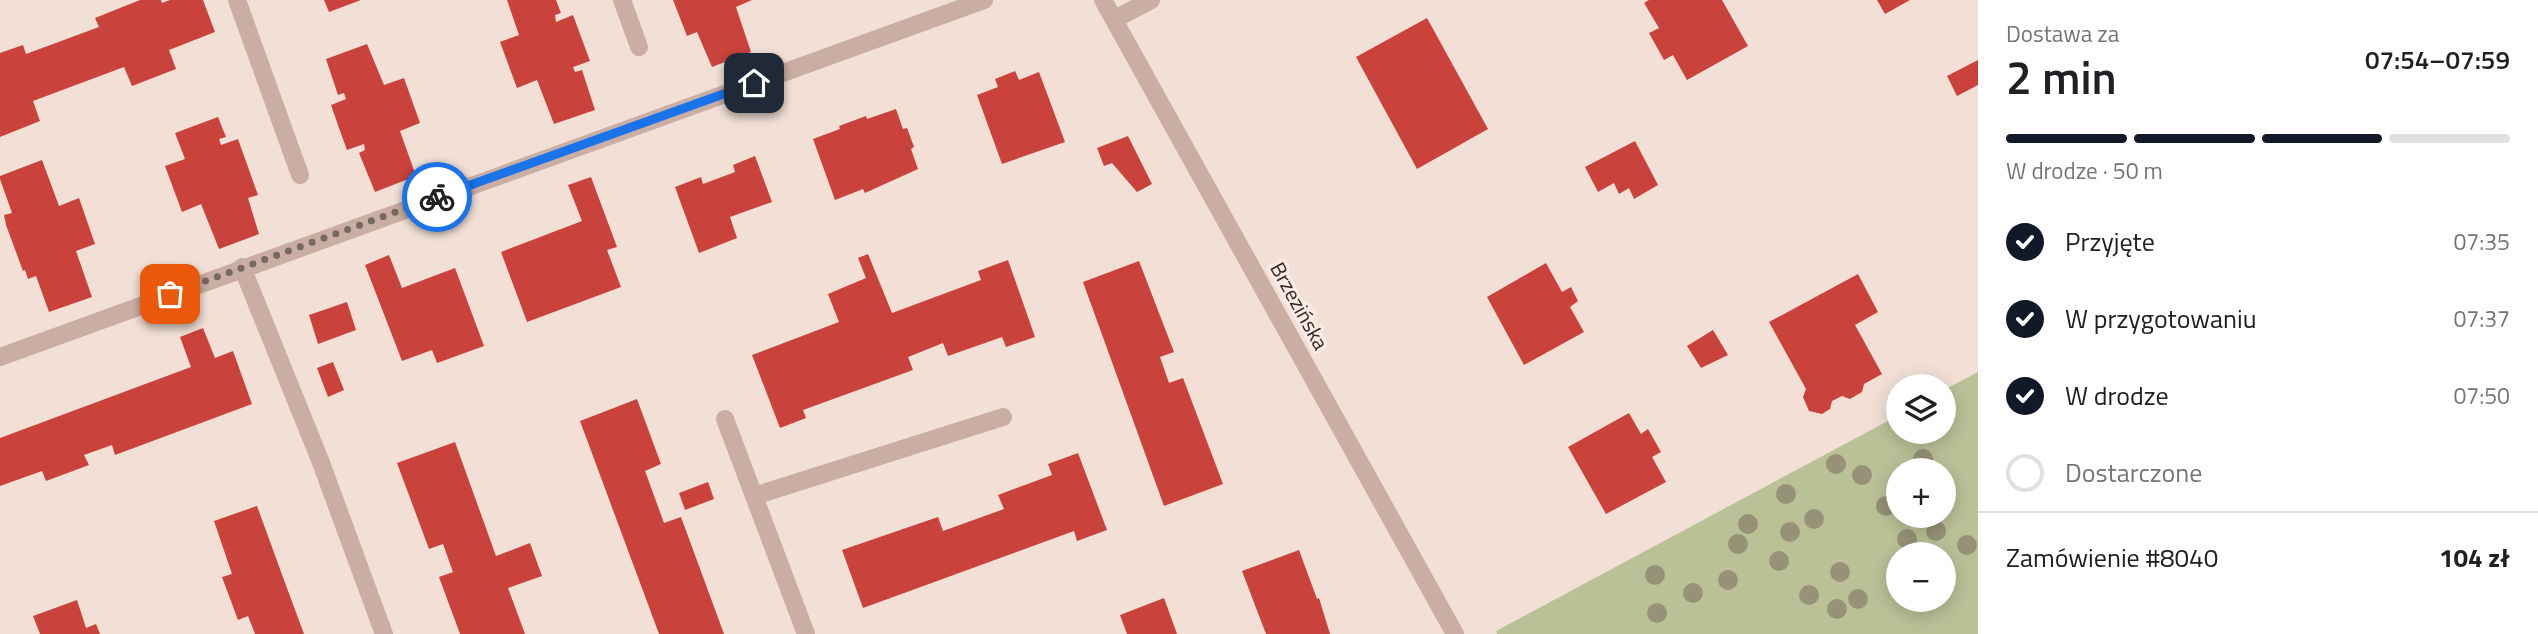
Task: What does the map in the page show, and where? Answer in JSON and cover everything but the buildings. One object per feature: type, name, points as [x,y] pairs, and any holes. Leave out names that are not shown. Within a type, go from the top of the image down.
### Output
[{"type":"street","points":[[237,0],[300,175]]},
{"type":"street","points":[[622,0],[639,47]]},
{"type":"street","points":[[0,357],[984,0]]},
{"type":"street","name":"Brzezińska","points":[[1103,0],[1455,634]]},
{"type":"street","points":[[1115,19],[1151,0]]},
{"type":"street","points":[[242,267],[320,460],[384,634]]},
{"type":"street","points":[[754,496],[1003,417]]},
{"type":"street","points":[[725,419],[806,634]]},
{"type":"green space","points":[[1978,372],[1978,634],[1497,634],[1496,631],[1886,422],[1886,444],[1956,444],[1956,384]]},
{"type":"way so far","points":[[170,294],[437,197]]},
{"type":"route","points":[[437,197],[754,83]]}]
